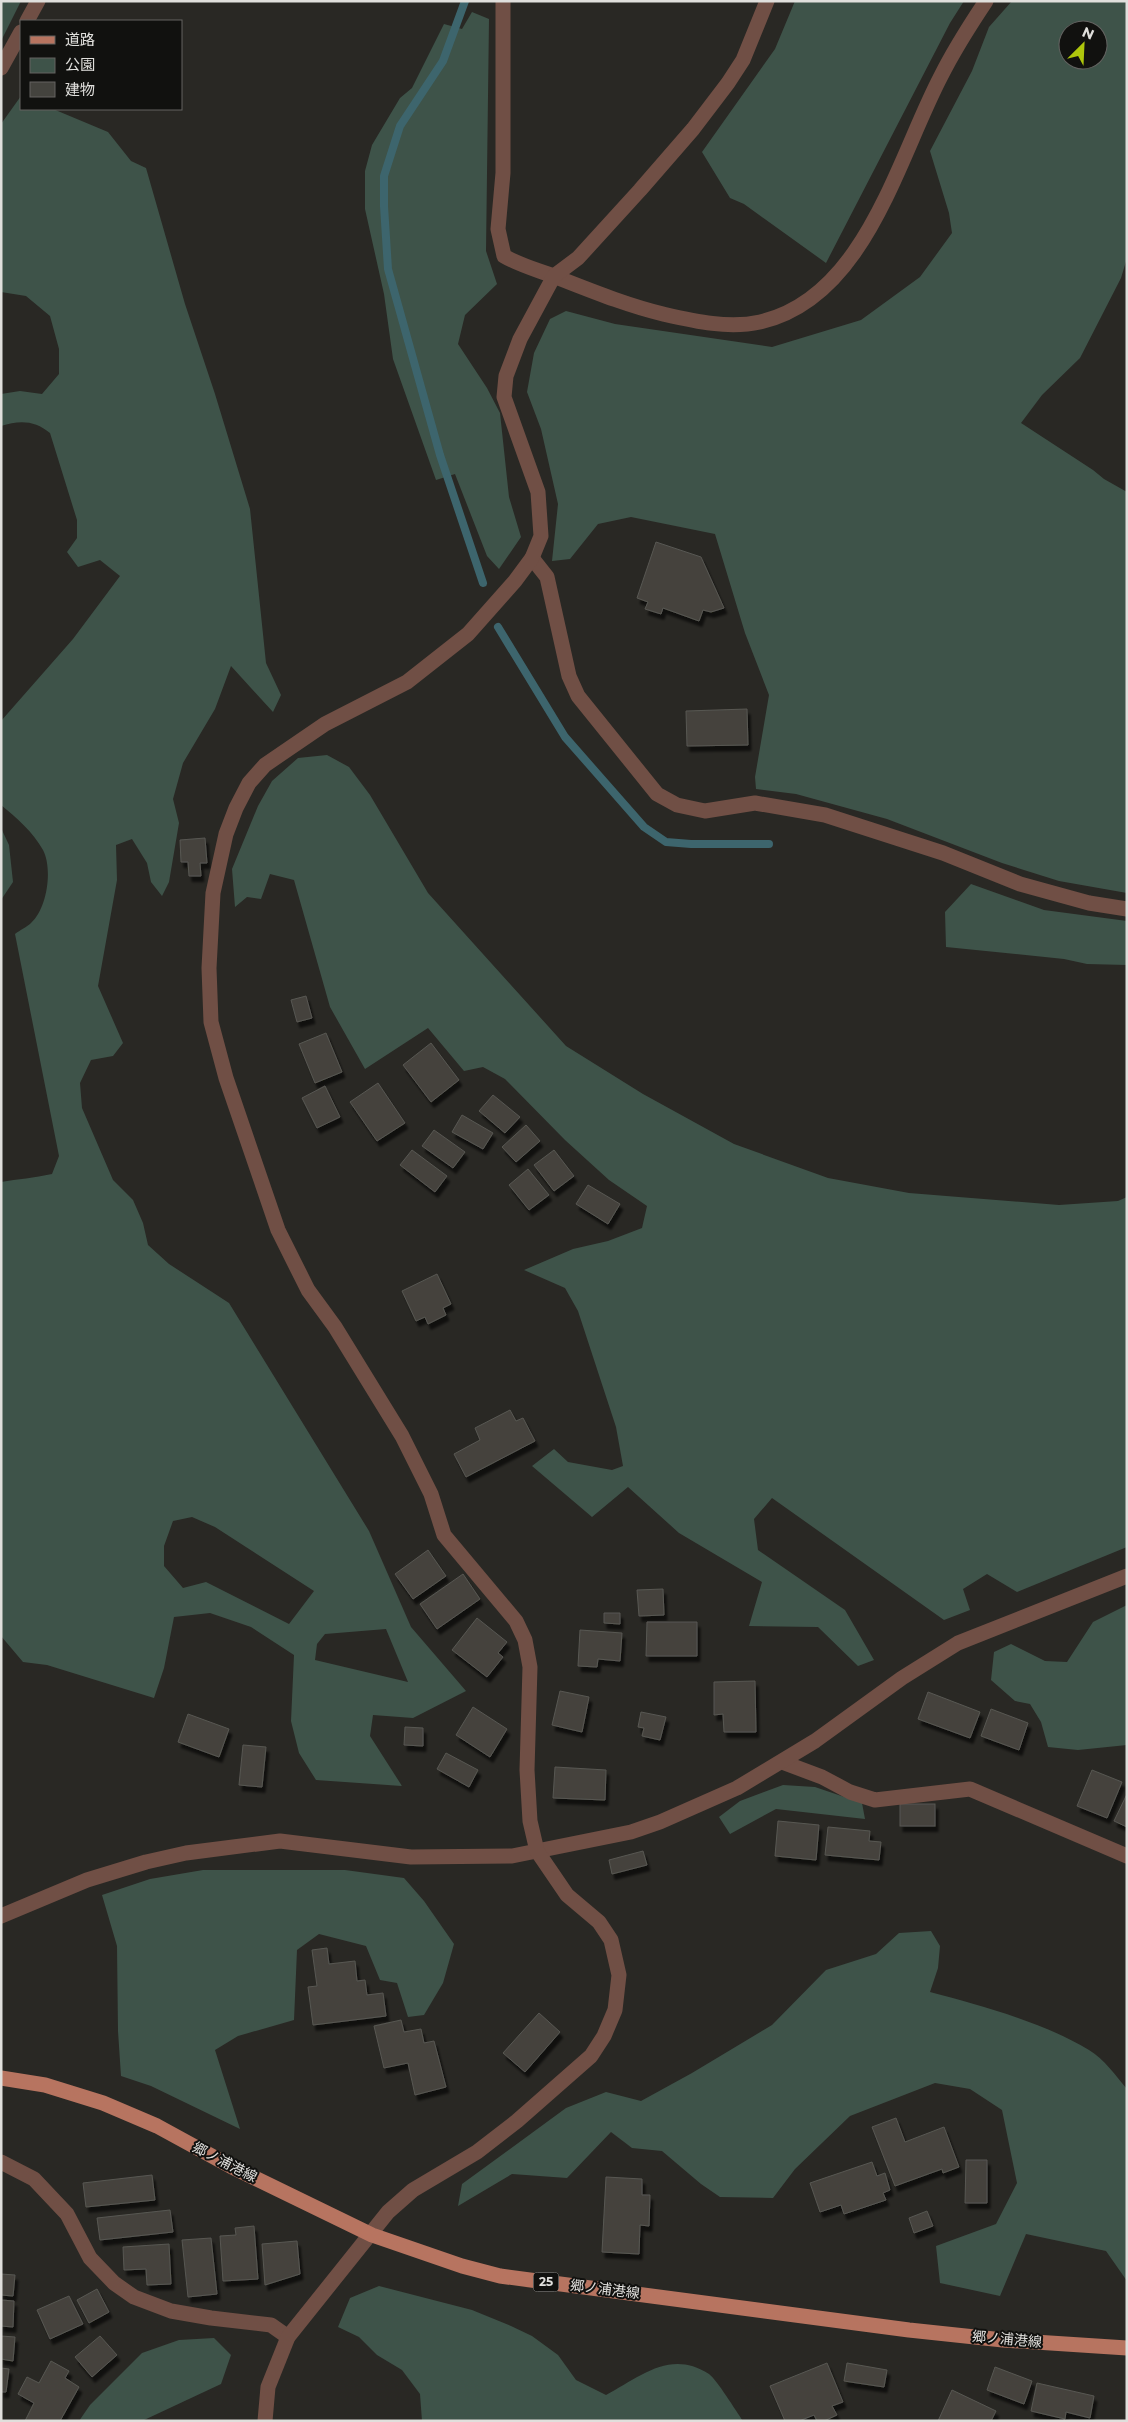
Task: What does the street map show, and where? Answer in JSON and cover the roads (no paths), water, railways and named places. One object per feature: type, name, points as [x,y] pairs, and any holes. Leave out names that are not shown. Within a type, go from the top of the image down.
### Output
[{"type":"main road","name":"郷ノ浦港線","points":[[1,2078],[45,2086],[103,2103],[157,2126],[232,2167],[372,2235],[462,2266],[500,2276],[909,2330],[1003,2340],[1127,2348]]},
{"type":"street","points":[[28,20],[38,1]]},
{"type":"street","points":[[503,1],[503,173],[498,229],[504,256],[520,265],[554,276],[606,298],[648,310],[717,324],[760,322],[790,311],[826,288],[855,254],[892,183],[941,76],[986,1]]},
{"type":"street","points":[[265,2421],[268,2387],[288,2337],[372,2235],[388,2212],[413,2190],[477,2152],[517,2121],[591,2056],[604,2036],[615,2010],[619,1975],[610,1940],[603,1928],[567,1895],[537,1851],[530,1821],[527,1770],[530,1667],[525,1640],[516,1621],[444,1535],[431,1494],[402,1436],[334,1327],[308,1290],[278,1230],[226,1078],[211,1022],[209,968],[213,893],[226,834],[236,808],[249,782],[265,765],[325,724],[407,682],[468,634],[515,581],[532,558],[541,536],[538,492],[511,422],[504,397],[506,376],[520,339],[554,276],[578,258],[693,129],[743,60],[767,1]]},
{"type":"street","points":[[1,68],[20,34]]},
{"type":"street","points":[[532,558],[547,577],[569,676],[578,696],[642,776],[664,797],[677,805],[705,811],[755,803],[825,815],[943,853],[1020,884],[1089,903],[1127,909]]},
{"type":"street","points":[[1,1916],[87,1880],[146,1862],[186,1853],[280,1841],[411,1857],[512,1856],[631,1832],[660,1822],[737,1788],[816,1741],[902,1678],[958,1644],[1127,1576]]},
{"type":"street","points":[[782,1762],[822,1776],[850,1792],[875,1800],[970,1789],[1127,1856]]},
{"type":"street","points":[[1,2162],[34,2179],[66,2214],[90,2258],[114,2283],[134,2297],[172,2311],[270,2325],[288,2337]]},
{"type":"waterway","points":[[465,1],[443,61],[400,126],[384,176],[384,206],[388,269],[440,455],[483,583]]},
{"type":"waterway","points":[[498,627],[565,737],[644,827],[666,842],[691,844],[769,844]]}]
